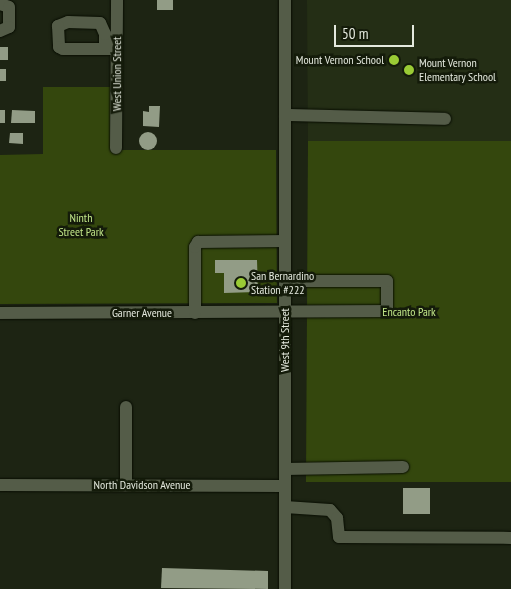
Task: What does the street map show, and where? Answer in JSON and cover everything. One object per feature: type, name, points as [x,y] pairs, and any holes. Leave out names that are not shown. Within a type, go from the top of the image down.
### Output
[{"type":"street","name":"West Union Street","points":[[116,148],[111,49],[117,0]]},
{"type":"street","name":"West 9th Street","points":[[285,0],[285,589]]},
{"type":"street","points":[[0,4],[9,7],[9,27],[0,31]]},
{"type":"street","points":[[285,115],[445,119]]},
{"type":"street","points":[[195,313],[195,247],[198,242],[285,241]]},
{"type":"street","name":"Garner Avenue","points":[[0,313],[387,311],[387,281],[285,281]]},
{"type":"street","points":[[126,407],[126,485]]},
{"type":"street","points":[[284,469],[403,467]]},
{"type":"street","name":"North Davidson Avenue","points":[[0,485],[284,486]]},
{"type":"street","points":[[284,507],[330,510],[337,518],[339,537],[511,538]]},
{"type":"shaded area","name":"Mount Vernon Elementary School","points":[[307,0],[511,0],[511,141],[308,141]]},
{"type":"green space","name":"Ninth Street Park","points":[[43,87],[110,87],[110,150],[276,150],[277,303],[0,304],[0,155],[43,154]]},
{"type":"green space","name":"Encanto Park","points":[[308,141],[511,141],[511,482],[306,482]]},
{"type":"building","points":[[157,0],[173,0],[173,10],[157,10]]},
{"type":"building","points":[[0,47],[8,47],[8,60],[0,60]]},
{"type":"building","points":[[0,69],[6,69],[6,81],[0,81]]},
{"type":"building","points":[[149,106],[160,106],[159,127],[143,126],[143,111],[149,112]]},
{"type":"building","points":[[0,110],[5,110],[5,123],[0,123]]},
{"type":"building","points":[[12,110],[35,111],[35,123],[11,123]]},
{"type":"building","points":[[148,132],[154,135],[157,141],[154,147],[148,150],[142,147],[139,141],[142,135]]},
{"type":"building","points":[[10,133],[23,133],[23,144],[9,143]]},
{"type":"building","name":"San Bernardino Station #222","points":[[215,260],[257,260],[258,292],[224,293],[224,273],[215,273]]},
{"type":"building","points":[[403,488],[430,488],[430,514],[403,514]]},
{"type":"building","points":[[162,568],[268,571],[268,589],[161,588]]},
{"type":"place","name":"Mount Vernon School","points":[[394,60]]},
{"type":"place","name":"Mount Vernon Elementary School","points":[[409,70]]},
{"type":"place","name":"San Bernardino Station #222","points":[[241,283]]}]
